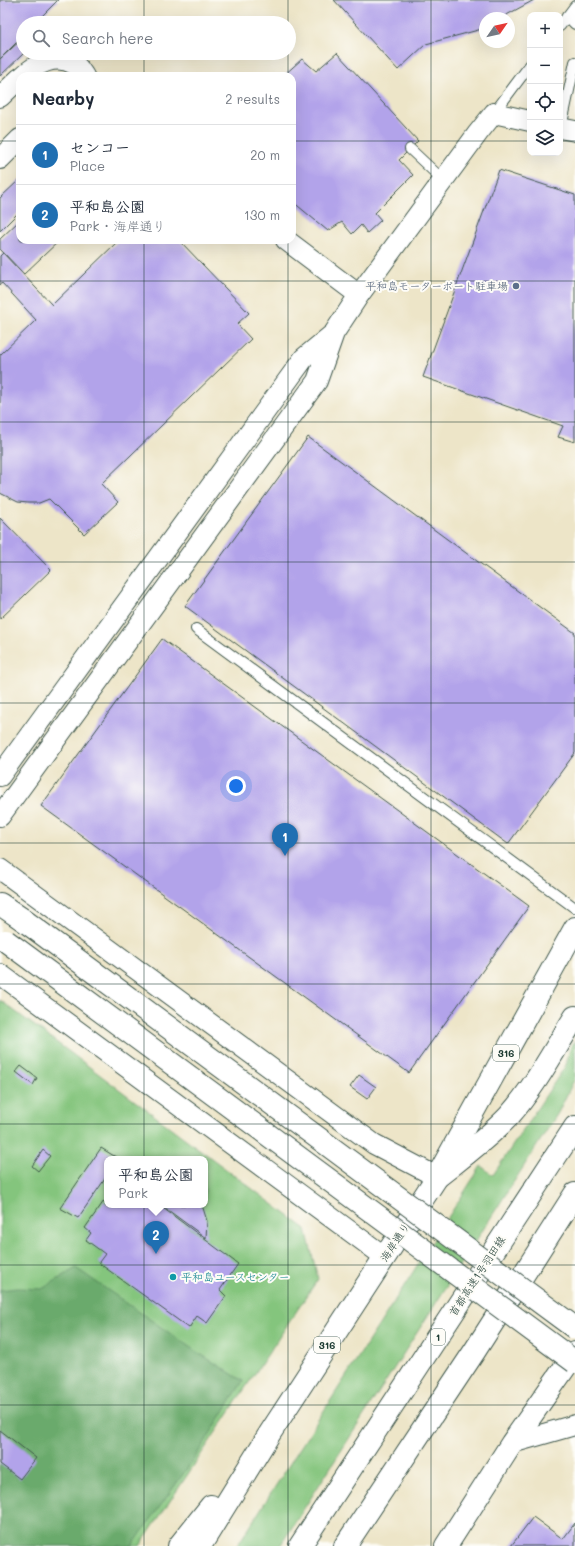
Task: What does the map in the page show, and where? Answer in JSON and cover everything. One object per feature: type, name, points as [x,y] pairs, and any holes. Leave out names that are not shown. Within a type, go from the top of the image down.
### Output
[{"type":"main road","points":[[0,904],[575,1328]]},
{"type":"main road","name":"海岸通り","points":[[200,1546],[270,1433],[437,1177],[575,928]]},
{"type":"main road","points":[[3,939],[575,1362]]},
{"type":"main road","points":[[437,1177],[487,1137],[509,1115],[528,1092],[575,1017]]},
{"type":"main road","name":"首都高速1号羽田線","points":[[300,1546],[575,1127]]},
{"type":"main road","points":[[345,1546],[474,1352],[575,1194]]},
{"type":"main road","points":[[446,1546],[512,1443],[575,1353]]},
{"type":"main road","points":[[179,1546],[270,1433]]},
{"type":"street","points":[[26,72],[32,67],[56,60]]},
{"type":"street","points":[[65,60],[75,64],[81,72]]},
{"type":"street","points":[[0,97],[16,82]]},
{"type":"street","points":[[0,816],[317,381],[334,333],[443,180],[494,113],[527,120]]},
{"type":"street","points":[[0,159],[16,143]]},
{"type":"street","points":[[291,244],[359,296]]},
{"type":"street","points":[[0,776],[304,358],[334,333]]},
{"type":"street","points":[[0,869],[374,1144],[437,1177]]},
{"type":"street","points":[[0,974],[385,1257]]},
{"type":"street","points":[[512,1443],[575,1425]]},
{"type":"lane","points":[[563,22],[575,6]]},
{"type":"lane","points":[[567,16],[575,24]]},
{"type":"lane","points":[[565,129],[575,62]]},
{"type":"lane","points":[[494,113],[527,69]]},
{"type":"lane","points":[[410,149],[443,180]]},
{"type":"lane","points":[[196,629],[575,908]]},
{"type":"green space","points":[[0,1000],[306,1229],[318,1279],[140,1546],[0,1546]]},
{"type":"green space","points":[[575,1040],[575,1078],[558,1113],[280,1546],[237,1546],[481,1166],[493,1175],[566,1065],[570,1048]]},
{"type":"green space","points":[[76,1268],[194,1350],[243,1381],[198,1453],[132,1546],[0,1546],[0,1290],[17,1288],[42,1289]]},
{"type":"building","points":[[0,0],[58,0],[42,16],[16,16],[16,43],[0,59]]},
{"type":"building","points":[[334,0],[534,0],[512,12],[479,12],[479,30],[426,44],[398,70]]},
{"type":"building","points":[[16,44],[17,60],[0,76],[0,59]]},
{"type":"building","points":[[337,53],[418,141],[399,160],[413,175],[375,213],[381,220],[367,233],[361,225],[352,234],[342,222],[328,231],[296,204],[296,72],[287,72],[302,59],[316,71]]},
{"type":"building","name":"平和島モーターボート駐車場","points":[[499,170],[575,195],[575,442],[558,437],[563,426],[423,377]]},
{"type":"building","points":[[16,183],[16,215],[0,231],[0,198]]},
{"type":"building","points":[[16,224],[16,244],[56,244],[24,274],[0,249],[0,239]]},
{"type":"building","points":[[115,244],[183,244],[249,313],[237,324],[251,339],[101,484],[118,502],[84,534],[49,499],[39,503],[18,502],[0,493],[0,355],[36,320],[2,283],[0,285],[0,256],[3,253],[52,305]]},
{"type":"building","points":[[308,437],[575,633],[575,753],[508,844],[185,606]]},
{"type":"building","points":[[0,518],[51,570],[0,619]]},
{"type":"building","points":[[162,639],[529,906],[409,1073],[41,806]]},
{"type":"building","points":[[21,1066],[37,1078],[33,1085],[16,1072]]},
{"type":"building","points":[[359,1075],[376,1087],[367,1099],[350,1087]]},
{"type":"building","points":[[101,1148],[114,1156],[104,1156],[104,1180],[78,1218],[60,1208]]},
{"type":"building","points":[[43,1150],[50,1156],[38,1171],[32,1166]]},
{"type":"building","name":"平和島ユースセンター","points":[[104,1201],[104,1208],[163,1208],[238,1264],[220,1290],[226,1296],[207,1323],[197,1316],[189,1328],[100,1264],[99,1262],[105,1254],[86,1240],[91,1233],[85,1228]]},
{"type":"building","points":[[165,1208],[203,1208],[207,1221],[206,1238]]},
{"type":"building","points":[[0,1430],[36,1458],[20,1479],[0,1464]]},
{"type":"building","points":[[533,1517],[563,1539],[575,1523],[575,1546],[511,1546]]},
{"type":"place","name":"平和島モーターボート駐車場","points":[[516,286]]},
{"type":"place","name":"センコー","points":[[285,856]]},
{"type":"place","name":"平和島公園","points":[[156,1254]]},
{"type":"place","name":"平和島ユースセンター","points":[[173,1277]]}]
